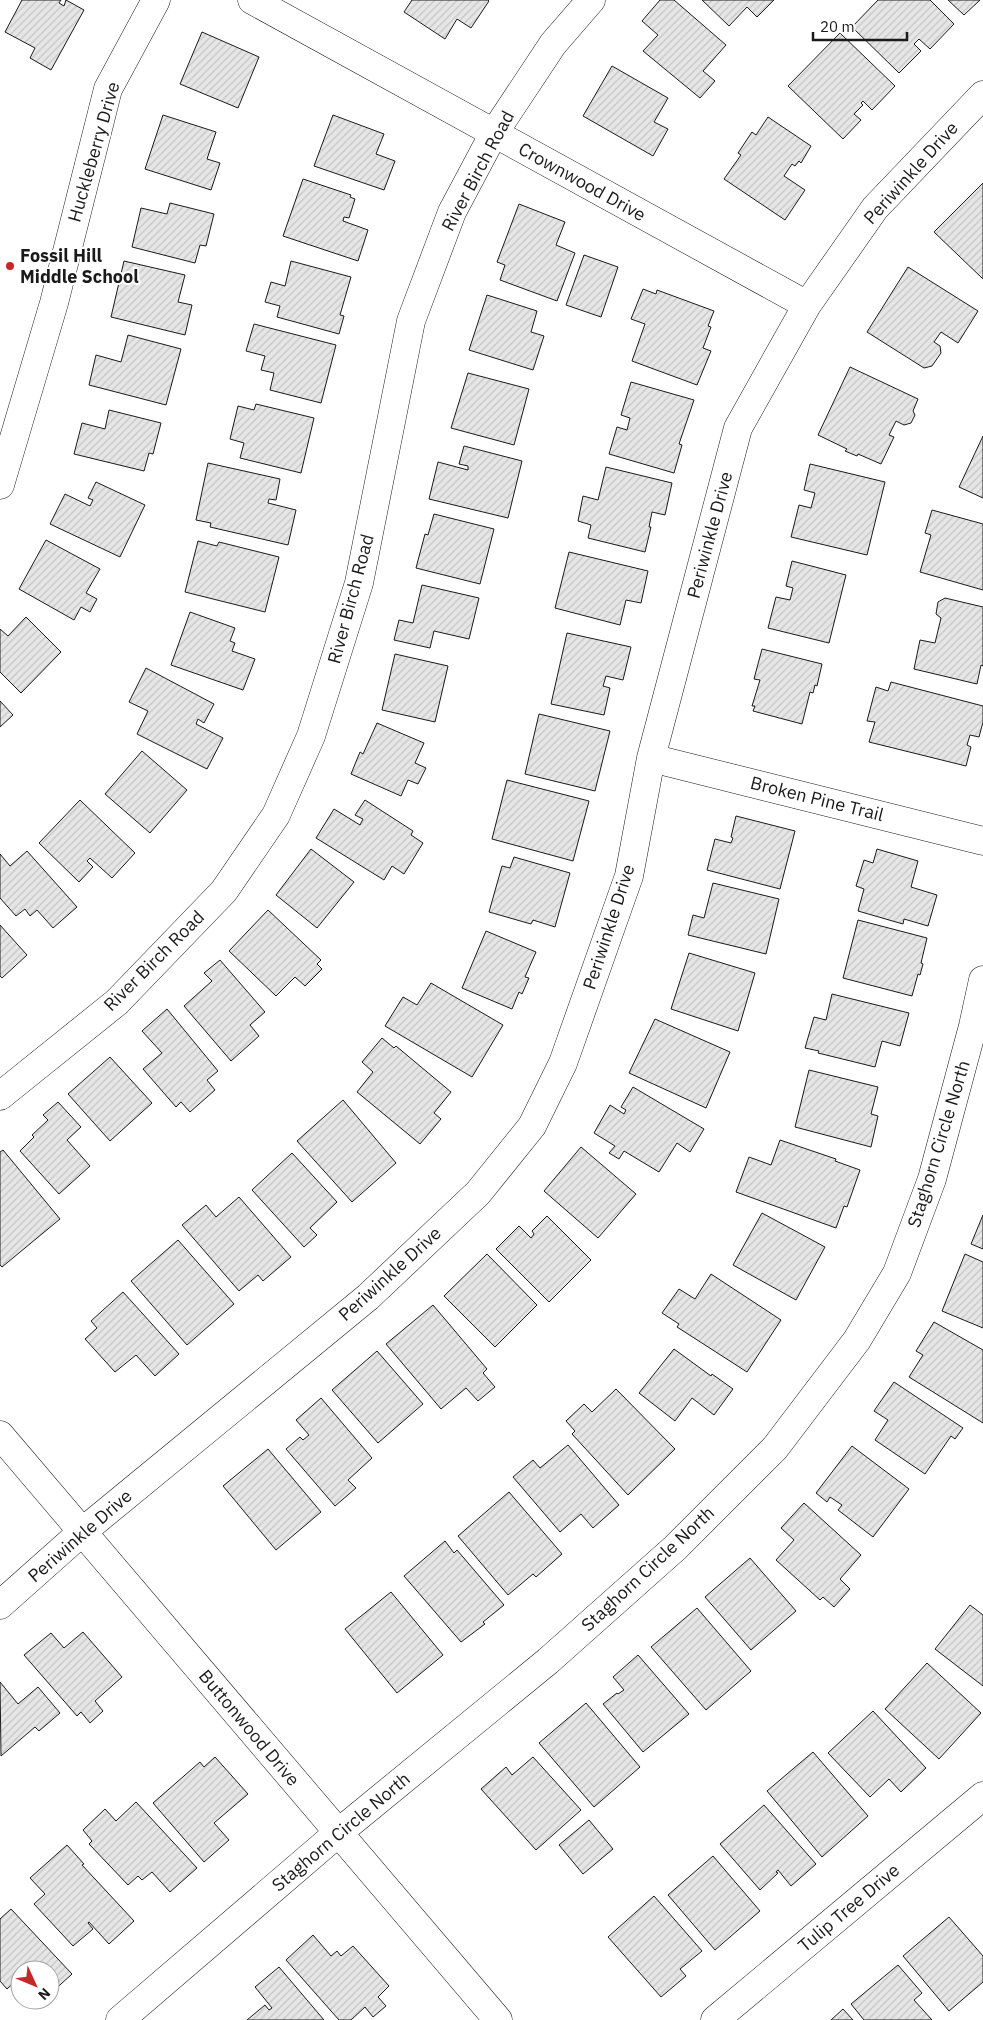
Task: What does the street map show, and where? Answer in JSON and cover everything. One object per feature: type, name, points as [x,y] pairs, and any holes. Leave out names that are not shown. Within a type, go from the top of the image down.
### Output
[{"type":"street","name":"Huckleberry Drive","points":[[0,485],[54,302],[108,89],[156,0]]},
{"type":"street","name":"Crownwood Drive","points":[[252,0],[807,305]]},
{"type":"street","name":"River Birch Road","points":[[0,1096],[117,1002],[224,891],[276,815],[311,736],[359,582],[411,320],[452,212],[494,133],[553,44],[591,0]]},
{"type":"street","name":"Periwinkle Drive","points":[[0,1605],[82,1532],[368,1297],[478,1193],[532,1126],[563,1063],[629,876],[651,758],[738,428],[807,305],[875,208],[983,95]]},
{"type":"street","name":"Broken Pine Trail","points":[[651,758],[983,841]]},
{"type":"street","name":"Staghorn Circle North","points":[[120,2020],[338,1833],[548,1661],[675,1548],[775,1448],[851,1348],[897,1273],[932,1179],[974,1026],[983,980]]},
{"type":"street","name":"Buttonwood Drive","points":[[0,1435],[498,2020]]},
{"type":"street","name":"Tulip Tree Drive","points":[[715,2020],[983,1796]]},
{"type":"building","points":[[22,0],[61,0],[59,3],[64,6],[66,0],[84,10],[51,70],[30,58],[35,48],[5,32]]},
{"type":"building","points":[[412,0],[489,1],[471,28],[457,19],[445,39],[404,12]]},
{"type":"building","points":[[660,0],[674,0],[726,45],[703,71],[715,81],[700,98],[643,51],[658,35],[642,21]]},
{"type":"building","points":[[702,0],[774,0],[757,17],[747,7],[729,26]]},
{"type":"building","points":[[878,0],[930,0],[954,24],[930,49],[919,39],[914,44],[921,51],[899,73],[852,27]]},
{"type":"building","points":[[948,0],[980,0],[964,15]]},
{"type":"building","points":[[202,32],[259,57],[238,108],[180,84]]},
{"type":"building","points":[[840,33],[895,86],[872,110],[863,101],[861,103],[863,105],[854,114],[861,120],[843,139],[788,86]]},
{"type":"building","points":[[612,66],[668,98],[654,122],[668,129],[653,156],[583,116]]},
{"type":"building","points":[[163,115],[216,132],[207,159],[220,163],[211,190],[145,169]]},
{"type":"building","points":[[333,115],[384,134],[376,154],[395,161],[384,190],[314,166]]},
{"type":"building","points":[[768,117],[811,146],[801,163],[799,161],[795,166],[792,164],[784,176],[805,190],[785,220],[724,179],[741,155],[738,153],[752,132],[756,135]]},
{"type":"building","points":[[303,179],[351,195],[350,197],[355,199],[349,218],[344,217],[343,221],[368,230],[358,261],[283,236]]},
{"type":"building","points":[[983,183],[983,279],[934,232]]},
{"type":"building","points":[[170,203],[214,214],[206,246],[200,245],[195,263],[132,247],[141,208],[167,214]]},
{"type":"building","points":[[519,204],[565,222],[556,245],[575,253],[557,301],[500,280],[505,265],[497,262]]},
{"type":"building","points":[[584,255],[618,267],[601,317],[566,305]]},
{"type":"building","points":[[124,261],[185,275],[178,302],[192,305],[185,335],[111,317]]},
{"type":"building","points":[[291,261],[351,277],[340,315],[344,316],[339,334],[277,317],[280,306],[265,302],[271,282],[285,286]]},
{"type":"building","points":[[908,267],[978,311],[958,343],[941,332],[934,342],[940,346],[941,353],[932,366],[924,368],[867,332]]},
{"type":"building","points":[[643,289],[656,294],[657,290],[714,311],[708,326],[711,327],[703,348],[711,351],[697,385],[632,361],[645,324],[631,319]]},
{"type":"building","points":[[487,295],[537,311],[531,332],[544,336],[533,370],[469,350]]},
{"type":"building","points":[[254,324],[336,345],[321,403],[270,390],[274,373],[261,370],[265,356],[246,351]]},
{"type":"building","points":[[128,335],[181,349],[166,405],[89,385],[96,355],[121,362]]},
{"type":"building","points":[[850,367],[918,399],[913,411],[915,415],[911,423],[904,425],[896,421],[889,435],[894,437],[881,464],[858,454],[857,456],[845,451],[847,449],[818,435]]},
{"type":"building","points":[[468,373],[529,389],[514,445],[451,428]]},
{"type":"building","points":[[631,382],[694,400],[679,444],[682,445],[674,473],[609,454],[617,427],[627,430],[630,418],[621,415]]},
{"type":"building","points":[[256,404],[314,418],[301,473],[240,458],[244,443],[230,439],[238,406],[254,410]]},
{"type":"building","points":[[109,410],[161,423],[153,454],[149,453],[144,471],[74,454],[82,423],[105,429]]},
{"type":"building","points":[[983,436],[983,498],[959,487]]},
{"type":"building","points":[[464,446],[522,461],[508,518],[429,499],[438,462],[468,470],[468,466],[459,464]]},
{"type":"building","points":[[208,463],[280,479],[276,500],[269,499],[268,503],[296,510],[288,545],[210,527],[211,523],[196,520]]},
{"type":"building","points":[[810,464],[885,482],[867,555],[791,537],[799,505],[811,508],[815,493],[804,490]]},
{"type":"building","points":[[606,467],[672,483],[665,515],[652,512],[649,527],[651,527],[645,552],[588,538],[591,525],[578,521],[583,496],[598,500]]},
{"type":"building","points":[[96,482],[145,505],[120,557],[50,524],[65,494],[90,506],[93,500],[88,498]]},
{"type":"building","points":[[932,510],[983,524],[983,590],[920,572],[931,535],[925,533]]},
{"type":"building","points":[[434,514],[494,529],[480,584],[416,568],[425,534],[428,535]]},
{"type":"building","points":[[46,540],[100,569],[86,593],[97,599],[90,612],[81,607],[74,620],[19,589]]},
{"type":"building","points":[[198,541],[217,546],[219,542],[279,557],[265,612],[185,592]]},
{"type":"building","points":[[569,552],[648,571],[641,603],[626,600],[620,625],[555,608]]},
{"type":"building","points":[[792,561],[846,575],[829,643],[768,628],[776,597],[790,600],[793,588],[786,586]]},
{"type":"building","points":[[422,585],[479,598],[469,639],[434,631],[430,648],[394,640],[399,620],[413,623]]},
{"type":"building","points":[[945,598],[983,607],[983,666],[981,665],[977,684],[914,669],[920,640],[935,643],[941,618],[936,614],[938,602]]},
{"type":"building","points":[[190,612],[235,628],[230,641],[235,643],[232,651],[255,659],[243,690],[171,665]]},
{"type":"building","points":[[26,617],[61,652],[21,693],[0,672],[0,629],[8,636]]},
{"type":"building","points":[[567,633],[631,647],[623,680],[606,676],[603,686],[610,688],[604,715],[551,704]]},
{"type":"building","points":[[762,649],[822,664],[817,686],[815,685],[813,693],[810,692],[802,724],[753,711],[755,706],[752,706],[760,680],[754,679]]},
{"type":"building","points":[[395,654],[448,666],[435,722],[382,710]]},
{"type":"building","points":[[146,668],[214,704],[204,723],[198,719],[196,724],[223,738],[207,769],[137,734],[148,711],[129,702]]},
{"type":"building","points":[[891,682],[983,706],[983,722],[979,737],[970,735],[967,745],[971,747],[966,766],[869,742],[875,722],[867,721],[876,687],[888,691]]},
{"type":"building","points":[[0,701],[13,715],[0,727]]},
{"type":"building","points":[[539,714],[610,731],[595,791],[525,774]]},
{"type":"building","points":[[377,723],[424,743],[415,763],[426,768],[418,784],[408,780],[401,796],[351,774],[360,752],[363,754]]},
{"type":"building","points":[[142,751],[187,790],[150,833],[105,794]]},
{"type":"building","points":[[507,780],[589,801],[573,861],[492,839]]},
{"type":"building","points":[[80,800],[135,853],[112,878],[90,858],[87,861],[93,867],[79,882],[39,843]]},
{"type":"building","points":[[365,800],[413,831],[411,835],[423,843],[404,874],[392,866],[384,880],[316,838],[334,809],[360,825],[363,819],[355,815]]},
{"type":"building","points":[[736,816],[795,831],[780,889],[707,870],[715,839],[731,843]]},
{"type":"building","points":[[311,849],[354,882],[317,928],[276,895]]},
{"type":"building","points":[[877,849],[918,861],[911,887],[937,895],[928,926],[904,919],[903,924],[858,911],[864,889],[856,886],[864,860],[873,863]]},
{"type":"building","points":[[27,851],[77,907],[53,928],[37,910],[30,916],[25,909],[16,916],[0,898],[0,854],[10,866]]},
{"type":"building","points":[[514,857],[570,873],[555,927],[533,920],[531,924],[489,912],[502,866],[510,868]]},
{"type":"building","points":[[713,883],[779,899],[766,954],[688,935],[693,915],[704,918]]},
{"type":"building","points":[[268,910],[321,960],[317,964],[322,969],[305,986],[295,977],[276,996],[229,951]]},
{"type":"building","points":[[858,920],[927,938],[921,963],[923,964],[912,996],[843,978]]},
{"type":"building","points":[[0,925],[27,955],[2,978],[0,976]]},
{"type":"building","points":[[486,931],[536,952],[525,977],[529,978],[522,994],[519,992],[512,1009],[462,988]]},
{"type":"building","points":[[689,953],[755,973],[738,1031],[671,1009]]},
{"type":"building","points":[[220,960],[265,1012],[250,1025],[259,1036],[231,1061],[184,1006],[212,981],[204,973]]},
{"type":"building","points":[[431,983],[503,1025],[472,1077],[385,1026],[403,997],[417,1005]]},
{"type":"building","points":[[832,994],[909,1013],[900,1046],[882,1041],[875,1067],[805,1048],[814,1017],[826,1020]]},
{"type":"building","points":[[167,1009],[218,1071],[207,1080],[215,1090],[190,1112],[181,1102],[176,1107],[143,1069],[162,1053],[142,1031]]},
{"type":"building","points":[[655,1019],[730,1052],[706,1108],[629,1073]]},
{"type":"building","points":[[382,1038],[394,1048],[396,1046],[451,1092],[434,1113],[441,1119],[420,1144],[357,1092],[373,1072],[362,1062]]},
{"type":"building","points":[[110,1057],[152,1103],[110,1141],[68,1094]]},
{"type":"building","points":[[809,1070],[878,1087],[871,1114],[878,1116],[871,1147],[795,1127]]},
{"type":"building","points":[[633,1087],[704,1129],[690,1152],[677,1143],[659,1172],[624,1151],[619,1159],[609,1153],[615,1146],[594,1133],[610,1105],[624,1114],[626,1110],[621,1107]]},
{"type":"building","points":[[343,1100],[396,1163],[352,1202],[297,1141]]},
{"type":"building","points":[[58,1102],[81,1127],[67,1140],[90,1166],[59,1194],[20,1151],[34,1137],[32,1135],[48,1120],[43,1115]]},
{"type":"building","points":[[780,1140],[836,1159],[835,1161],[860,1170],[847,1207],[844,1206],[836,1228],[736,1192],[749,1157],[771,1165]]},
{"type":"building","points":[[581,1147],[636,1194],[598,1238],[544,1191]]},
{"type":"building","points":[[3,1150],[60,1219],[2,1267],[0,1265],[0,1152]]},
{"type":"building","points":[[292,1153],[337,1202],[310,1228],[317,1235],[304,1247],[252,1190]]},
{"type":"building","points":[[239,1197],[291,1257],[263,1281],[258,1275],[239,1291],[182,1225],[206,1205],[216,1217]]},
{"type":"building","points":[[762,1213],[825,1247],[796,1300],[733,1265]]},
{"type":"building","points":[[983,1215],[983,1249],[971,1244]]},
{"type":"building","points":[[547,1216],[591,1260],[549,1302],[496,1249],[519,1226],[531,1238],[534,1234],[532,1231]]},
{"type":"building","points":[[178,1240],[234,1304],[187,1345],[131,1281]]},
{"type":"building","points":[[487,1254],[537,1305],[495,1347],[444,1296]]},
{"type":"building","points":[[965,1254],[983,1262],[983,1328],[942,1311]]},
{"type":"building","points":[[711,1274],[781,1320],[747,1372],[677,1327],[679,1324],[662,1313],[679,1289],[695,1299]]},
{"type":"building","points":[[123,1292],[179,1354],[155,1376],[136,1355],[115,1372],[85,1339],[97,1328],[91,1321]]},
{"type":"building","points":[[433,1305],[487,1369],[483,1373],[495,1387],[478,1401],[466,1388],[441,1409],[386,1344]]},
{"type":"building","points":[[934,1322],[983,1350],[983,1423],[909,1377],[923,1355],[916,1351]]},
{"type":"building","points":[[674,1349],[711,1376],[712,1374],[733,1389],[714,1415],[692,1398],[675,1421],[639,1393]]},
{"type":"building","points":[[377,1351],[423,1404],[378,1443],[332,1390]]},
{"type":"building","points":[[894,1382],[963,1428],[955,1439],[951,1436],[925,1474],[875,1440],[888,1420],[874,1411]]},
{"type":"building","points":[[616,1389],[675,1449],[628,1495],[572,1434],[575,1431],[566,1421],[584,1404],[592,1412]]},
{"type":"building","points":[[321,1398],[372,1458],[348,1480],[356,1488],[335,1506],[286,1449],[300,1437],[303,1440],[309,1435],[296,1420]]},
{"type":"building","points":[[568,1445],[619,1505],[593,1528],[581,1514],[560,1532],[513,1477],[533,1460],[540,1468]]},
{"type":"building","points":[[852,1446],[909,1489],[873,1537],[838,1510],[842,1505],[830,1497],[827,1502],[816,1493]]},
{"type":"building","points":[[268,1449],[321,1512],[276,1550],[223,1486]]},
{"type":"building","points":[[509,1492],[562,1554],[536,1577],[533,1574],[508,1595],[458,1536]]},
{"type":"building","points":[[804,1503],[861,1555],[840,1579],[850,1589],[834,1607],[823,1597],[820,1600],[776,1560],[794,1540],[781,1528]]},
{"type":"building","points":[[445,1541],[454,1553],[457,1550],[504,1605],[483,1622],[485,1624],[461,1642],[404,1576]]},
{"type":"building","points":[[750,1558],[796,1611],[751,1650],[705,1597]]},
{"type":"building","points":[[391,1592],[443,1655],[397,1693],[345,1629]]},
{"type":"building","points":[[970,1605],[983,1615],[983,1686],[935,1649]]},
{"type":"building","points":[[697,1608],[751,1671],[706,1710],[651,1647]]},
{"type":"building","points":[[83,1632],[122,1677],[95,1701],[103,1711],[90,1723],[81,1712],[77,1716],[24,1655],[51,1633],[64,1648]]},
{"type":"building","points":[[638,1655],[689,1714],[643,1752],[603,1704],[624,1690],[613,1677]]},
{"type":"building","points":[[927,1663],[981,1713],[939,1759],[885,1709]]},
{"type":"building","points":[[0,1682],[18,1704],[38,1687],[60,1713],[39,1731],[35,1727],[1,1756]]},
{"type":"building","points":[[586,1703],[640,1767],[594,1807],[539,1743]]},
{"type":"building","points":[[873,1711],[926,1768],[901,1792],[889,1779],[870,1797],[828,1753]]},
{"type":"building","points":[[813,1752],[868,1816],[822,1857],[767,1791]]},
{"type":"building","points":[[215,1757],[248,1794],[214,1823],[229,1840],[204,1862],[153,1803],[200,1762],[204,1767]]},
{"type":"building","points":[[533,1757],[581,1810],[536,1850],[481,1789],[506,1767],[512,1775]]},
{"type":"building","points":[[136,1802],[197,1868],[170,1892],[152,1872],[142,1880],[138,1876],[128,1885],[89,1844],[92,1841],[83,1830],[105,1809],[116,1821]]},
{"type":"building","points":[[764,1805],[816,1864],[791,1886],[778,1870],[776,1872],[778,1873],[760,1890],[720,1844]]},
{"type":"building","points":[[589,1820],[613,1849],[583,1874],[559,1845]]},
{"type":"building","points":[[67,1845],[84,1864],[82,1865],[134,1921],[109,1944],[89,1922],[93,1929],[73,1946],[34,1904],[45,1894],[30,1878]]},
{"type":"building","points":[[713,1856],[760,1911],[715,1950],[668,1895]]},
{"type":"building","points":[[654,1896],[702,1951],[680,1969],[686,1976],[661,1997],[608,1937]]},
{"type":"building","points":[[11,1909],[59,1960],[10,1960],[10,1986],[7,1989],[0,1981],[0,1919]]},
{"type":"building","points":[[949,1917],[983,1956],[983,1982],[949,2011],[903,1956]]},
{"type":"building","points":[[313,1935],[331,1956],[337,1951],[341,1956],[353,1946],[389,1986],[378,1997],[386,2006],[373,2017],[365,2007],[351,2020],[339,2020],[286,1960]]},
{"type":"building","points":[[60,1961],[72,1974],[60,1985]]},
{"type":"building","points":[[898,1965],[922,1993],[914,2000],[932,2020],[864,2020],[851,2004]]},
{"type":"building","points":[[279,1967],[324,2020],[247,2020],[265,2005],[269,2010],[272,2008],[255,1987]]},
{"type":"building","points":[[843,2009],[853,2020],[831,2020]]},
{"type":"place","name":"Fossil Hill Middle School","points":[[10,266]]}]
